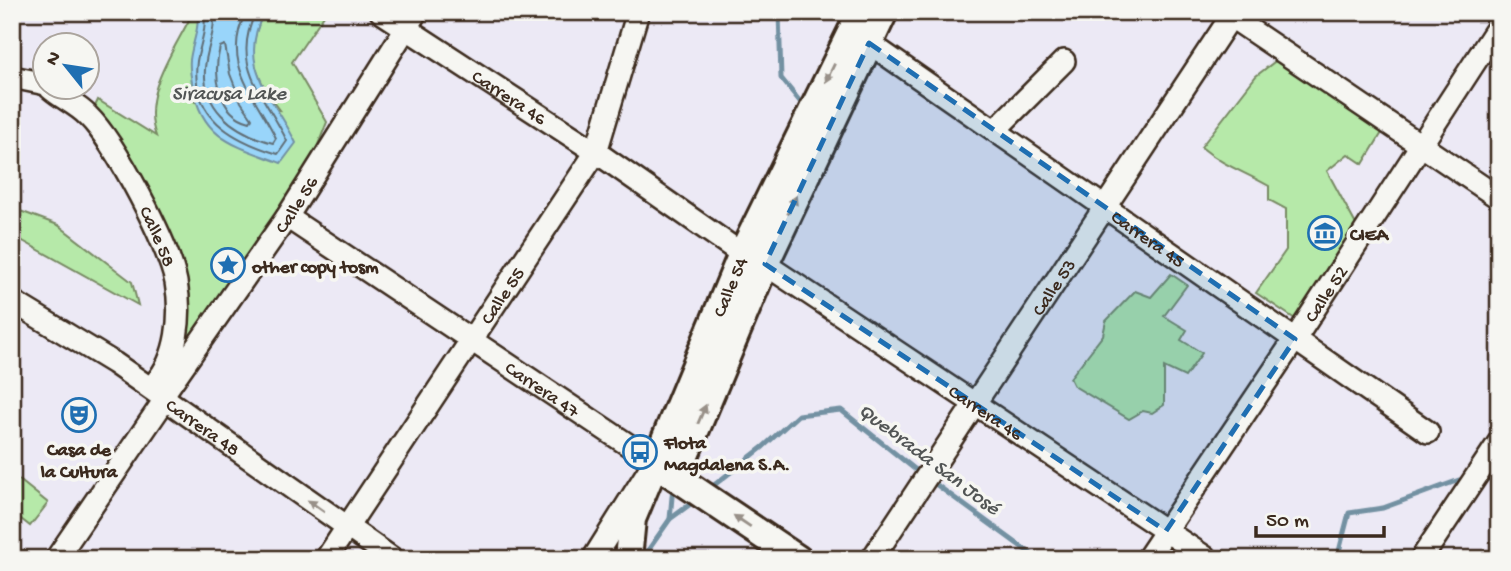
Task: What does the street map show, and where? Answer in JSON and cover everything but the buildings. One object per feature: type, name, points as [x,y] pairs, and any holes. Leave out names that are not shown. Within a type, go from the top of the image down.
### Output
[{"type":"main road","name":"Calle 54","points":[[676,477],[753,259],[861,12]]},
{"type":"main road","name":"Calle 54","points":[[654,462],[753,259],[884,12]]},
{"type":"main road","name":"Carrera 47","points":[[654,462],[798,559]]},
{"type":"main road","points":[[628,559],[632,519],[654,462]]},
{"type":"street","name":"Carrera 46","points":[[381,12],[410,21],[753,259],[1208,559]]},
{"type":"street","name":"Calle 55","points":[[326,559],[596,152],[638,12]]},
{"type":"street","points":[[1230,14],[1499,198]]},
{"type":"street","name":"Calle 53","points":[[872,559],[1230,14]]},
{"type":"street","name":"Calle 56","points":[[45,559],[154,396],[286,217],[410,21]]},
{"type":"street","name":"Calle 52","points":[[1147,559],[1295,339],[1499,24]]},
{"type":"street","name":"Carrera 45","points":[[869,43],[1429,432]]},
{"type":"street","points":[[995,130],[1064,61]]},
{"type":"street","points":[[12,77],[32,81]]},
{"type":"street","name":"Calle 58","points":[[66,102],[87,115],[113,147],[150,218],[176,279],[179,312],[172,354],[154,396]]},
{"type":"street","name":"Carrera 47","points":[[286,217],[654,462]]},
{"type":"street","name":"Carrera 48","points":[[18,311],[114,363],[154,396],[393,559]]},
{"type":"street","name":"Calle 56","points":[[56,559],[154,396]]},
{"type":"street","points":[[1421,559],[1490,474],[1499,442]]},
{"type":"street","name":"Calle 54","points":[[593,559],[654,462]]},
{"type":"highlighted area","points":[[869,43],[1295,339],[1166,531],[765,264]]},
{"type":"green space","points":[[193,12],[197,12],[199,24],[190,62],[195,102],[280,110],[258,75],[253,51],[254,39],[264,12],[326,12],[292,62],[327,122],[317,147],[166,385],[177,283],[89,119],[97,102],[101,102],[156,136],[152,120],[153,104],[156,88]]},
{"type":"green space","points":[[1278,59],[1383,131],[1363,164],[1348,154],[1327,171],[1361,234],[1298,321],[1256,293],[1286,250],[1286,209],[1269,200],[1269,186],[1226,164],[1201,147],[1256,76]]},
{"type":"green space","points":[[12,208],[58,225],[132,282],[138,305],[12,235]]},
{"type":"green space","points":[[1171,274],[1187,285],[1164,316],[1187,330],[1181,340],[1202,353],[1185,377],[1164,367],[1164,405],[1152,413],[1143,411],[1129,419],[1074,386],[1070,378],[1103,335],[1106,321],[1135,291],[1151,297]]},
{"type":"green space","points":[[12,474],[48,503],[30,526],[12,512]]},
{"type":"water","name":"Siracusa Lake","points":[[197,12],[264,12],[256,32],[256,65],[268,95],[296,143],[281,163],[236,145],[213,130],[204,119],[190,70]]},
{"type":"waterway","points":[[779,12],[781,78],[806,109]]},
{"type":"waterway","name":"Quebrada San José","points":[[709,489],[763,447],[798,415],[841,410],[922,475]]},
{"type":"waterway","name":"Quebrada San José","points":[[1481,479],[1499,479]]},
{"type":"waterway","name":"Quebrada San José","points":[[930,480],[1038,559]]},
{"type":"waterway","name":"Quebrada San José","points":[[1337,559],[1349,513],[1383,508],[1459,480],[1468,480]]},
{"type":"waterway","points":[[670,519],[673,486]]},
{"type":"waterway","name":"Quebrada San José","points":[[642,559],[670,519],[696,500]]},
{"type":"place","name":"CIEA","points":[[1325,233]]},
{"type":"place","name":"other copy tosm","points":[[228,265]]},
{"type":"place","name":"Casa de la Cultura","points":[[79,415]]},
{"type":"place","name":"Flota Magdalena S.A.","points":[[640,452]]}]
